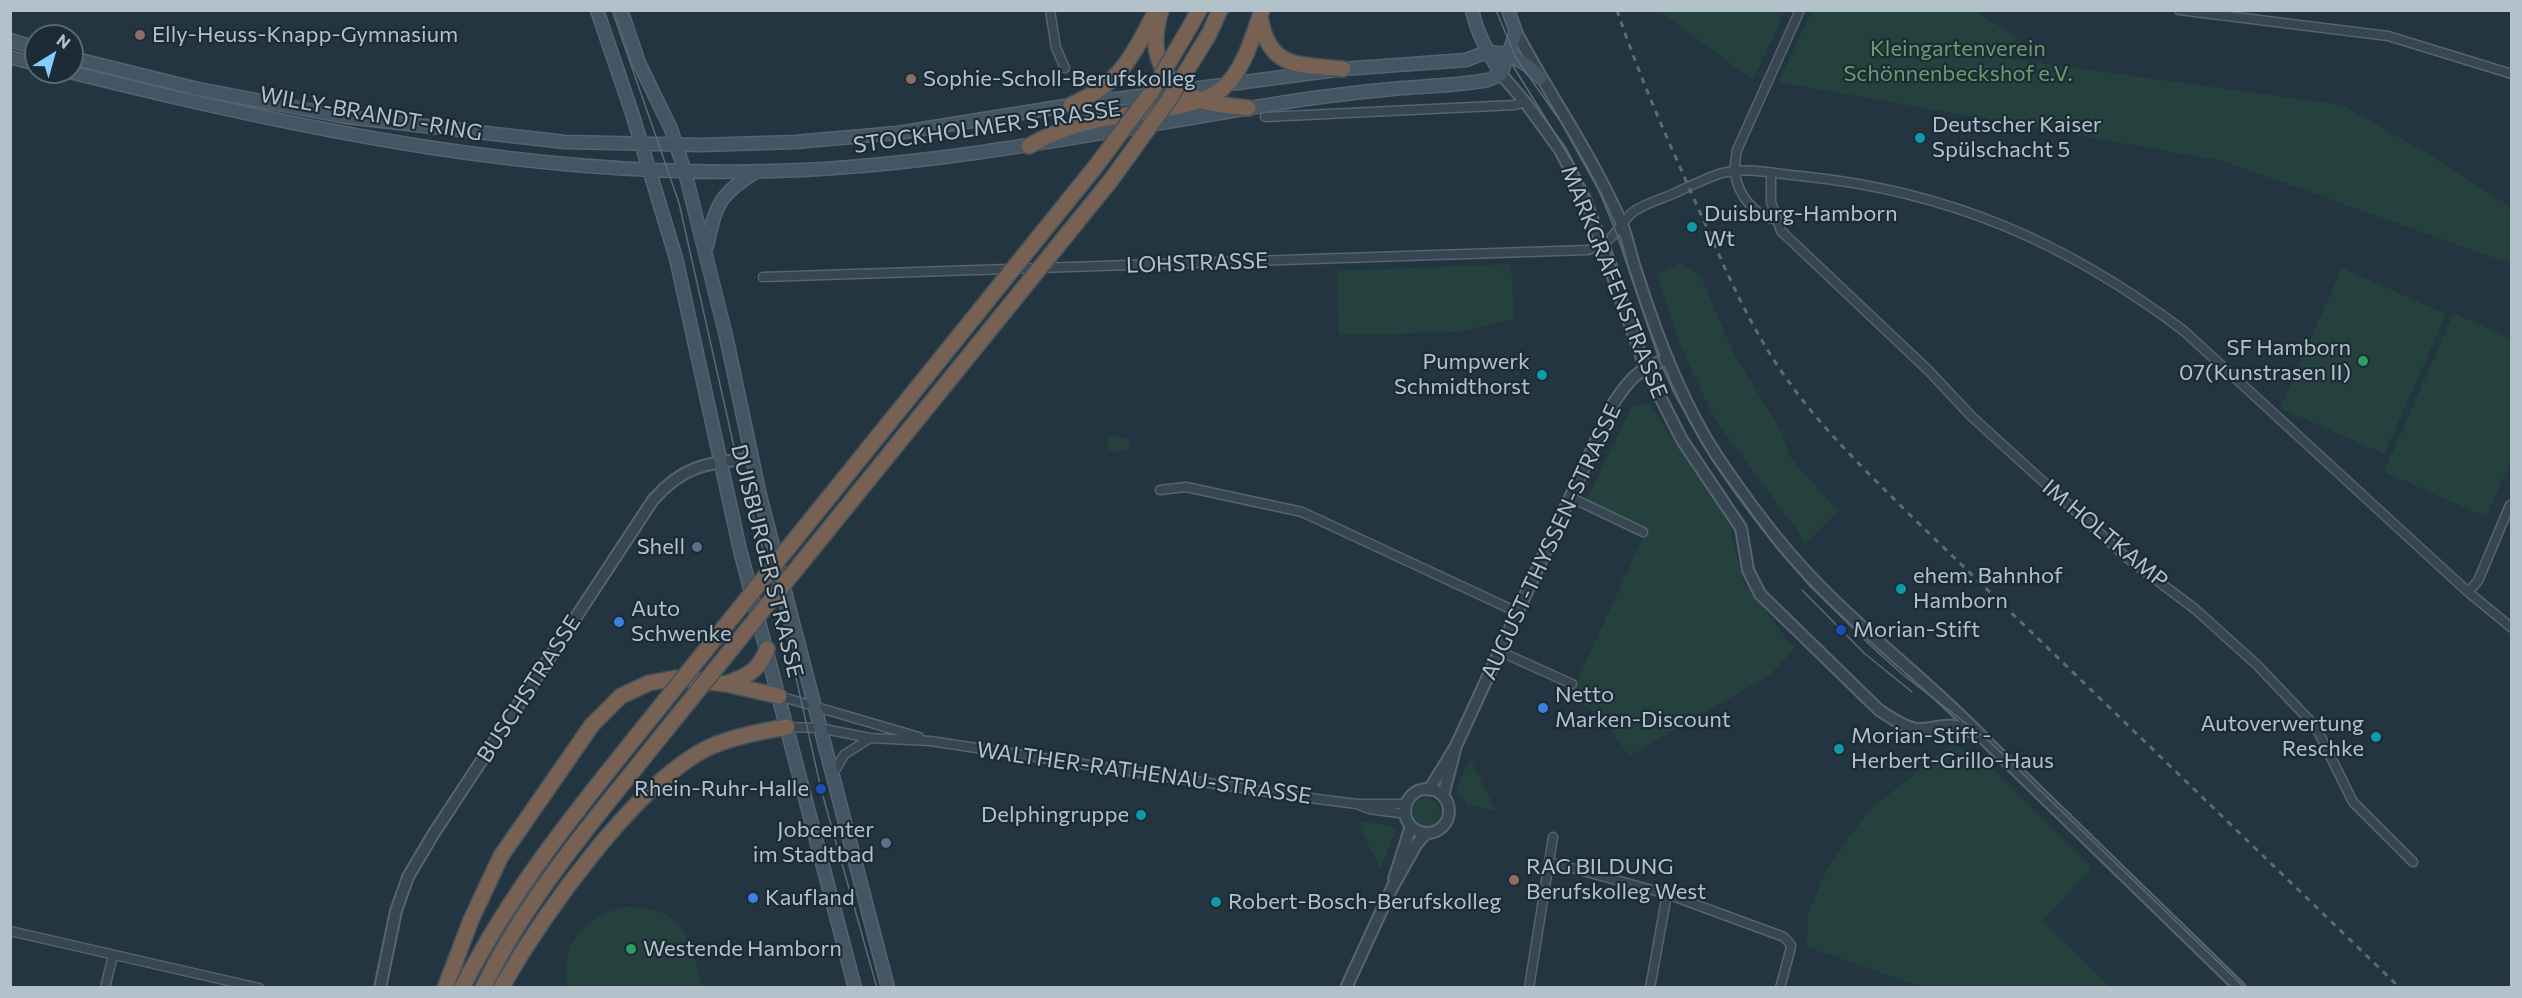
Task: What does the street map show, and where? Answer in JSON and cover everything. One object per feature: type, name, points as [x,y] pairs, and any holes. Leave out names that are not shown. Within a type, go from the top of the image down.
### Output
[{"type":"highway","points":[[1159,10],[1155,36],[1158,60],[1165,73],[1184,90],[1200,100],[1248,108]]},
{"type":"highway","points":[[1071,105],[1102,90],[1117,76],[1159,10]]},
{"type":"highway","points":[[462,987],[486,940],[520,886],[551,843],[1096,166],[1152,91],[1199,10]]},
{"type":"highway","points":[[483,987],[523,917],[568,854],[1111,180],[1162,109],[1209,34],[1220,10]]},
{"type":"highway","points":[[1261,14],[1267,45],[1277,56],[1304,65],[1343,69]]},
{"type":"highway","points":[[1029,146],[1049,134],[1097,120],[1200,100],[1214,95],[1227,84],[1241,64],[1261,14]]},
{"type":"highway","points":[[726,684],[752,674],[762,663],[767,650]]},
{"type":"highway","points":[[445,987],[471,920],[501,856],[537,802],[607,708],[621,696],[649,683],[676,678],[726,684],[779,696]]},
{"type":"highway","points":[[501,987],[554,906],[588,862],[623,821],[666,777],[711,747],[746,735],[787,727]]},
{"type":"main road","name":"DUISBURGER STRASSE","points":[[597,10],[642,144],[676,258],[740,550],[855,987]]},
{"type":"main road","name":"DUISBURGER STRASSE","points":[[621,10],[639,63],[677,145],[685,172],[706,250],[752,458],[831,777],[888,987]]},
{"type":"main road","points":[[1472,10],[1475,24],[1487,52],[1501,74]]},
{"type":"main road","points":[[1501,74],[1516,32],[1508,10]]},
{"type":"main road","name":"STOCKHOLMER STRASSE","points":[[660,144],[749,145],[842,139],[975,122],[1071,105],[1343,69],[1466,60],[1487,52],[1508,54]]},
{"type":"main road","points":[[1508,54],[1528,66],[1540,78]]},
{"type":"main road","name":"WILLY-BRANDT-RING","points":[[84,61],[198,90],[346,117],[565,142],[660,144]]},
{"type":"main road","name":"STOCKHOLMER STRASSE","points":[[669,171],[842,168],[1029,146],[1354,92],[1472,83],[1501,74]]},
{"type":"main road","name":"WILLY-BRANDT-RING","points":[[84,76],[198,104],[424,148],[563,165],[669,171]]},
{"type":"main road","points":[[706,250],[718,204],[732,189],[758,171]]},
{"type":"street","points":[[1050,10],[1056,48],[1065,68]]},
{"type":"street","points":[[1734,171],[1737,150],[1800,10]]},
{"type":"street","points":[[2178,10],[2388,36],[2511,74]]},
{"type":"street","name":"MARKGRAFENSTRASSE","points":[[1516,32],[1540,78],[1578,137],[1622,224],[1637,275],[1668,359],[1716,454],[1779,541],[1812,578],[1868,633],[1963,715],[1989,744],[2240,987]]},
{"type":"street","name":"MARKGRAFENSTRASSE","points":[[1501,74],[1526,102],[1560,150],[1586,202],[1645,367],[1682,440],[1741,528],[1748,570],[1760,594],[1878,710],[1897,722],[1916,729],[1950,723],[1965,727],[1989,744]]},
{"type":"street","points":[[1265,117],[1515,105],[1526,102]]},
{"type":"street","points":[[1602,244],[1634,211],[1720,174],[1734,171],[1817,178],[1881,189],[1954,206],[2000,223],[2093,269],[2148,304],[2184,331],[2468,592],[2511,628]]},
{"type":"street","name":"IM HOLTKAMP","points":[[1734,171],[1739,190],[1754,209],[1766,219],[1777,220]]},
{"type":"street","name":"IM HOLTKAMP","points":[[1771,173],[1772,202],[1781,231],[1929,371],[1971,417],[2126,557],[2195,609],[2257,665],[2316,726],[2353,802],[2413,862]]},
{"type":"street","name":"LOHSTRASSE","points":[[763,277],[1588,250],[1602,244]]},
{"type":"street","name":"AUGUST-THYSSEN-STRASSE","points":[[1429,790],[1456,746],[1613,404],[1636,373],[1645,367],[1668,359]]},
{"type":"street","name":"BUSCHSTRASSE","points":[[380,987],[396,911],[408,877],[428,842],[653,500],[668,484],[682,474],[704,464],[752,458]]},
{"type":"street","points":[[1160,490],[1186,487],[1302,512],[1517,612]]},
{"type":"street","points":[[1570,497],[1643,532]]},
{"type":"street","points":[[2468,592],[2478,581],[2510,505]]},
{"type":"street","points":[[1499,651],[1572,684]]},
{"type":"street","name":"WALTHER-RATHENAU-STRASSE","points":[[779,696],[930,741]]},
{"type":"street","name":"WALTHER-RATHENAU-STRASSE","points":[[787,727],[819,728],[870,738],[930,741],[1357,804],[1369,809],[1406,809]]},
{"type":"street","points":[[831,777],[844,755],[870,738]]},
{"type":"street","name":"AUGUST-THYSSEN-STRASSE","points":[[1443,796],[1456,746]]},
{"type":"street","points":[[1392,888],[1411,826],[1406,809],[1416,793],[1429,790],[1443,796],[1448,807],[1448,818],[1439,830],[1425,833],[1411,826]]},
{"type":"street","points":[[1346,987],[1392,888],[1425,833]]},
{"type":"street","points":[[1529,987],[1553,837]]},
{"type":"street","points":[[1550,862],[1667,894],[1784,937],[1791,945],[1780,987]]},
{"type":"street","points":[[1650,987],[1667,894]]},
{"type":"street","points":[[10,931],[259,987]]},
{"type":"street","points":[[105,987],[113,955]]},
{"type":"green space","points":[[1659,11],[1785,11],[1753,80]]},
{"type":"green space","name":"Kleingartenverein Schönnenbeckshof e.V.","points":[[1812,11],[1975,11],[2015,36],[2011,59],[2342,105],[2420,149],[2511,207],[2511,264],[2223,161],[1778,82]]},
{"type":"green space","points":[[1681,263],[1700,275],[1734,354],[1779,428],[1791,458],[1838,511],[1805,544],[1719,425],[1680,344],[1656,275]]},
{"type":"green space","points":[[1511,264],[1514,319],[1456,332],[1339,335],[1337,271]]},
{"type":"green space","name":"SF Hamborn 07(Kunstrasen II)","points":[[2342,268],[2446,314],[2384,454],[2280,408]]},
{"type":"green space","points":[[2454,313],[2511,339],[2511,461],[2486,517],[2384,472]]},
{"type":"green space","points":[[1649,404],[1728,520],[1743,581],[1787,639],[1796,647],[1770,675],[1629,756],[1599,713],[1569,699],[1647,528],[1587,500],[1632,406]]},
{"type":"green space","points":[[1109,435],[1130,439],[1129,449],[1115,453],[1107,448]]},
{"type":"green space","points":[[1952,744],[1983,759],[2092,868],[2042,921],[2110,987],[1923,987],[1807,947],[1808,914],[1827,869],[1868,811]]},
{"type":"green space","points":[[1470,759],[1495,810],[1466,805],[1466,801],[1458,795],[1458,786]]},
{"type":"green space","points":[[1426,798],[1436,802],[1440,812],[1436,822],[1426,826],[1416,822],[1412,812],[1416,802]]},
{"type":"green space","points":[[1357,821],[1389,825],[1396,830],[1380,869]]},
{"type":"green space","name":"Westende Hamborn","points":[[624,907],[645,908],[660,912],[681,928],[693,953],[703,987],[568,987],[567,958],[578,935],[597,918]]},
{"type":"tram line","points":[[612,10],[679,203],[737,460],[782,615],[821,789],[877,988]]},
{"type":"tram line","points":[[1496,10],[1516,58],[1561,122],[1599,191],[1616,232],[1660,362],[1675,395],[1711,458],[1776,547],[1810,586],[1871,646],[1902,674],[1990,742],[2245,988]]},
{"type":"tram line","points":[[1513,66],[1575,166],[1608,240],[1623,281]]},
{"type":"tram line","points":[[1802,590],[1864,653],[1912,692]]},
{"type":"railway","points":[[1617,10],[1654,107],[1735,290],[1770,354],[1798,394],[1843,448],[1909,514],[2400,988]]},
{"type":"place","name":"Elly-Heuss-Knapp-Gymnasium","points":[[140,35]]},
{"type":"place","name":"Sophie-Scholl-Berufskolleg","points":[[911,79]]},
{"type":"place","name":"Deutscher Kaiser Spülschacht 5","points":[[1920,138]]},
{"type":"place","name":"Duisburg-Hamborn Wt","points":[[1692,227]]},
{"type":"place","name":"SF Hamborn 07(Kunstrasen II)","points":[[2363,361]]},
{"type":"place","name":"Pumpwerk Schmidthorst","points":[[1542,375]]},
{"type":"place","name":"Shell","points":[[697,547]]},
{"type":"place","name":"ehem. Bahnhof Hamborn","points":[[1901,589]]},
{"type":"place","name":"Auto Schwenke","points":[[619,622]]},
{"type":"place","name":"Morian-Stift","points":[[1841,630]]},
{"type":"place","name":"Netto Marken-Discount","points":[[1543,708]]},
{"type":"place","name":"Autoverwertung Reschke","points":[[2376,737]]},
{"type":"place","name":"Morian-Stift - Herbert-Grillo-Haus","points":[[1839,749]]},
{"type":"place","name":"Rhein-Ruhr-Halle","points":[[821,789]]},
{"type":"place","name":"Delphingruppe","points":[[1141,815]]},
{"type":"place","name":"Jobcenter im Stadtbad","points":[[886,843]]},
{"type":"place","name":"RAG BILDUNG Berufskolleg West","points":[[1514,880]]},
{"type":"place","name":"Kaufland","points":[[753,898]]},
{"type":"place","name":"Robert-Bosch-Berufskolleg","points":[[1216,902]]},
{"type":"place","name":"Westende Hamborn","points":[[631,949]]}]
